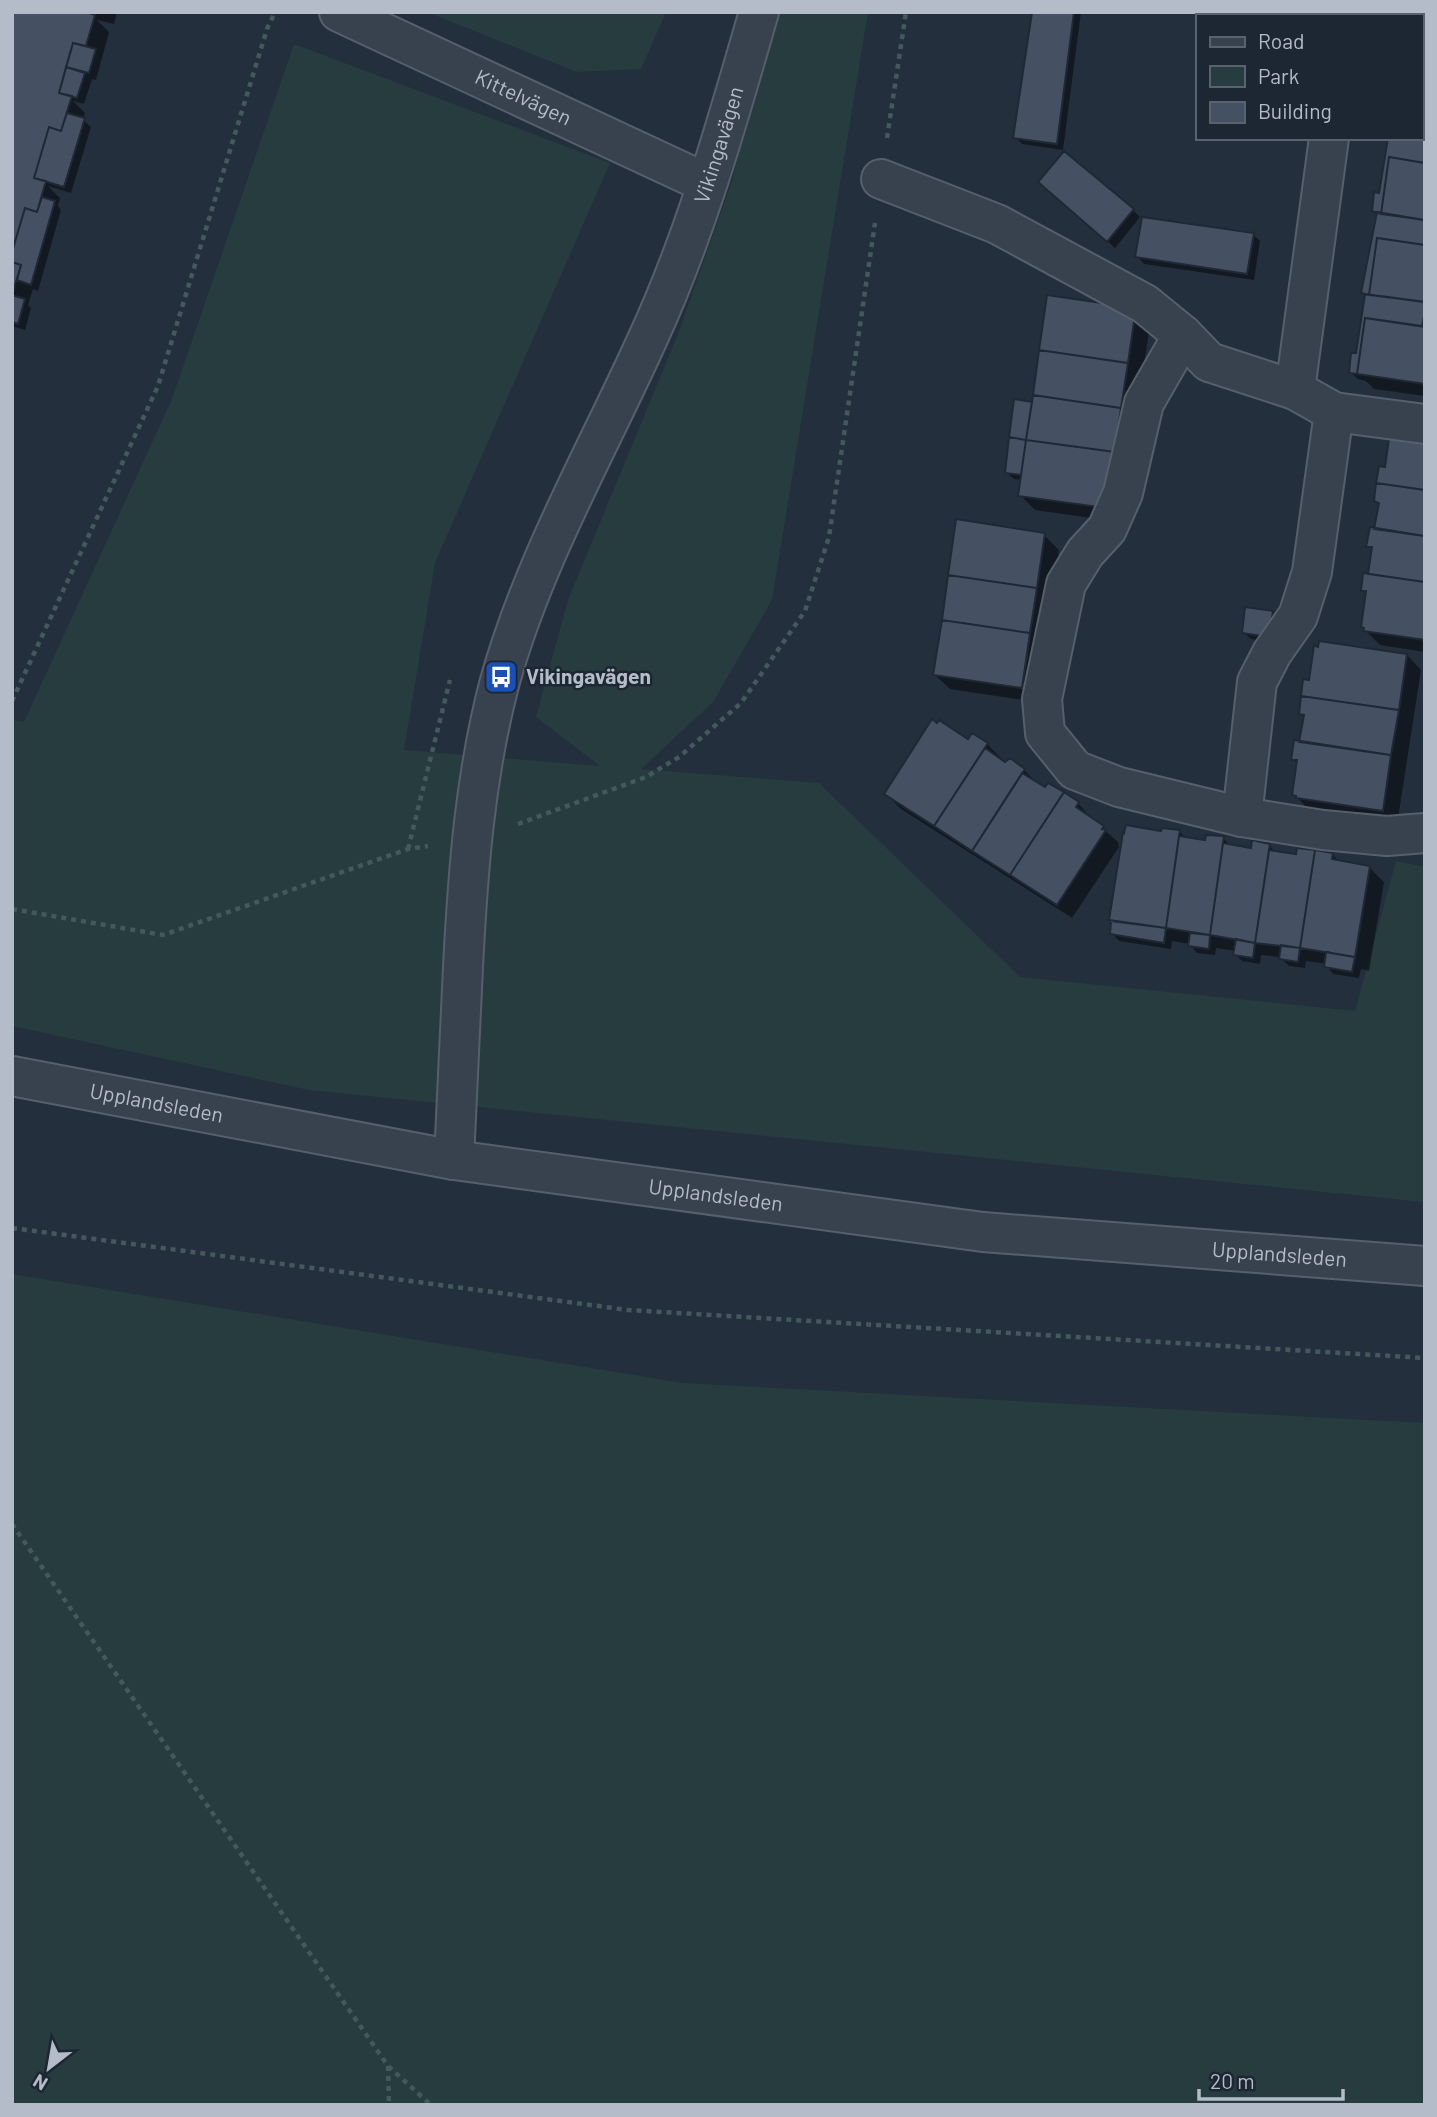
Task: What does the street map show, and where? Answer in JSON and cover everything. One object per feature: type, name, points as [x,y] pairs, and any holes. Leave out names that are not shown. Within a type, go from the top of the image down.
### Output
[{"type":"street","name":"Kittelvägen","points":[[339,12],[706,183]]},
{"type":"street","name":"Vikingavägen","points":[[454,1160],[471,838],[485,742],[501,677],[525,607],[569,502],[649,337],[685,247],[759,12]]},
{"type":"street","points":[[1294,390],[1329,140]]},
{"type":"street","points":[[881,179],[997,224],[1145,304],[1183,335],[1209,362],[1294,390],[1334,412],[1425,425]]},
{"type":"street","points":[[1183,335],[1144,403],[1124,493],[1107,529],[1085,554],[1066,583],[1042,699],[1045,733],[1075,769],[1119,787],[1242,817],[1324,830],[1387,836],[1425,833]]},
{"type":"street","points":[[1242,817],[1257,682],[1272,653],[1298,616],[1312,572],[1334,412]]},
{"type":"street","name":"Upplandsleden","points":[[12,1076],[454,1160],[983,1231],[1425,1266]]},
{"type":"path","points":[[12,701],[158,386],[267,29],[275,12]]},
{"type":"path","points":[[12,909],[163,935],[408,849],[471,838],[598,796],[646,777],[678,757],[741,703],[805,611],[829,537],[906,12]]},
{"type":"path","points":[[408,849],[450,680]]},
{"type":"path","points":[[12,1228],[628,1310],[1425,1358]]},
{"type":"path","points":[[12,1524],[388,2066],[431,2105]]},
{"type":"path","points":[[388,2066],[389,2105]]},
{"type":"green space","points":[[427,12],[666,12],[641,69],[577,72]]},
{"type":"green space","points":[[773,12],[868,12],[772,600],[713,702],[641,769],[819,783],[1020,977],[1355,1011],[1396,861],[1425,867],[1425,1202],[309,1090],[12,1026],[12,720],[24,722],[172,399],[294,44],[610,163],[435,563],[404,750],[600,766],[536,717],[568,600],[678,334],[732,181]]},
{"type":"green space","points":[[12,1274],[683,1383],[1425,1423],[1425,2105],[12,2105]]},
{"type":"building","points":[[12,12],[86,12],[95,15],[86,46],[73,43],[59,93],[72,96],[61,131],[49,127],[34,178],[46,181],[37,212],[25,208],[12,252]]},
{"type":"building","points":[[1032,12],[1074,12],[1057,144],[1013,138]]},
{"type":"building","points":[[1425,12],[1425,55],[1423,14],[1410,14]]},
{"type":"building","points":[[73,43],[96,49],[89,73],[66,67]]},
{"type":"building","points":[[66,67],[85,73],[77,98],[59,93]]},
{"type":"building","points":[[1423,80],[1425,80],[1423,138]]},
{"type":"building","points":[[67,113],[85,118],[64,187],[34,178],[49,127],[61,131]]},
{"type":"building","points":[[1425,138],[1425,163],[1389,157],[1381,214],[1372,211],[1374,192],[1379,193],[1388,140]]},
{"type":"building","points":[[1064,151],[1134,209],[1107,242],[1038,182]]},
{"type":"building","points":[[1389,157],[1425,163],[1425,220],[1381,214]]},
{"type":"building","points":[[42,197],[55,201],[31,285],[17,280],[21,265],[12,262],[12,252],[25,208],[37,212]]},
{"type":"building","points":[[1377,212],[1425,220],[1425,245],[1377,238],[1369,295],[1361,293]]},
{"type":"building","points":[[1142,217],[1254,233],[1247,274],[1135,257]]},
{"type":"building","points":[[1377,238],[1425,245],[1425,302],[1369,295]]},
{"type":"building","points":[[12,262],[21,265],[12,295]]},
{"type":"building","points":[[1365,294],[1425,302],[1425,312],[1422,326],[1365,318],[1357,374],[1349,373],[1351,353],[1356,353]]},
{"type":"building","points":[[12,295],[25,299],[18,324],[12,322]]},
{"type":"building","points":[[1047,295],[1136,308],[1128,363],[1039,350]]},
{"type":"building","points":[[1365,318],[1425,327],[1425,384],[1357,374]]},
{"type":"building","points":[[1039,350],[1128,363],[1121,408],[1033,395]]},
{"type":"building","points":[[1033,395],[1121,408],[1115,452],[1026,440]]},
{"type":"building","points":[[1014,399],[1032,402],[1026,440],[1009,437]]},
{"type":"building","points":[[1390,431],[1425,433],[1425,490],[1376,483],[1379,466],[1385,467]]},
{"type":"building","points":[[1009,437],[1026,440],[1021,475],[1005,473]]},
{"type":"building","points":[[1026,440],[1115,452],[1106,508],[1018,496]]},
{"type":"building","points":[[1376,483],[1425,490],[1425,536],[1374,529],[1379,503],[1374,501]]},
{"type":"building","points":[[956,519],[1045,533],[1037,588],[948,575]]},
{"type":"building","points":[[1370,527],[1425,536],[1425,582],[1368,574],[1372,547],[1366,547]]},
{"type":"building","points":[[1363,573],[1425,582],[1425,640],[1363,631],[1364,628],[1361,627],[1366,591],[1361,591]]},
{"type":"building","points":[[948,575],[1037,588],[1030,633],[942,620]]},
{"type":"building","points":[[1245,607],[1273,611],[1269,637],[1242,633]]},
{"type":"building","points":[[942,620],[1030,633],[1022,688],[933,675]]},
{"type":"building","points":[[1319,641],[1407,654],[1399,710],[1301,696],[1303,679],[1309,680],[1314,645],[1318,647]]},
{"type":"building","points":[[1301,696],[1399,710],[1391,755],[1299,742],[1304,715],[1299,714]]},
{"type":"building","points":[[932,719],[937,723],[939,720],[968,739],[972,733],[988,743],[934,826],[884,794]]},
{"type":"building","points":[[1294,740],[1391,755],[1383,811],[1296,798],[1292,795],[1297,760],[1291,760]]},
{"type":"building","points":[[985,748],[1005,762],[1010,758],[1025,769],[972,851],[934,826]]},
{"type":"building","points":[[1022,773],[1045,787],[1048,783],[1064,792],[1010,875],[972,851]]},
{"type":"building","points":[[1064,792],[1079,802],[1076,807],[1106,830],[1057,905],[1010,875]]},
{"type":"building","points":[[1126,825],[1161,831],[1162,828],[1180,830],[1166,928],[1109,920]]},
{"type":"building","points":[[1206,835],[1224,836],[1210,935],[1166,928],[1179,836],[1205,840]]},
{"type":"building","points":[[1252,840],[1270,844],[1255,943],[1210,935],[1223,843],[1251,848]]},
{"type":"building","points":[[1297,848],[1315,850],[1300,948],[1255,943],[1269,850],[1296,854]]},
{"type":"building","points":[[1315,850],[1333,853],[1332,859],[1370,866],[1355,957],[1300,948]]},
{"type":"building","points":[[1111,921],[1166,928],[1164,943],[1110,934]]},
{"type":"building","points":[[1190,933],[1210,935],[1209,949],[1188,946]]},
{"type":"building","points":[[1236,939],[1255,943],[1253,958],[1233,955]]},
{"type":"building","points":[[1281,945],[1300,948],[1298,962],[1279,959]]},
{"type":"building","points":[[1326,952],[1355,957],[1352,972],[1324,967]]},
{"type":"place","name":"Vikingavägen","points":[[501,677]]}]
